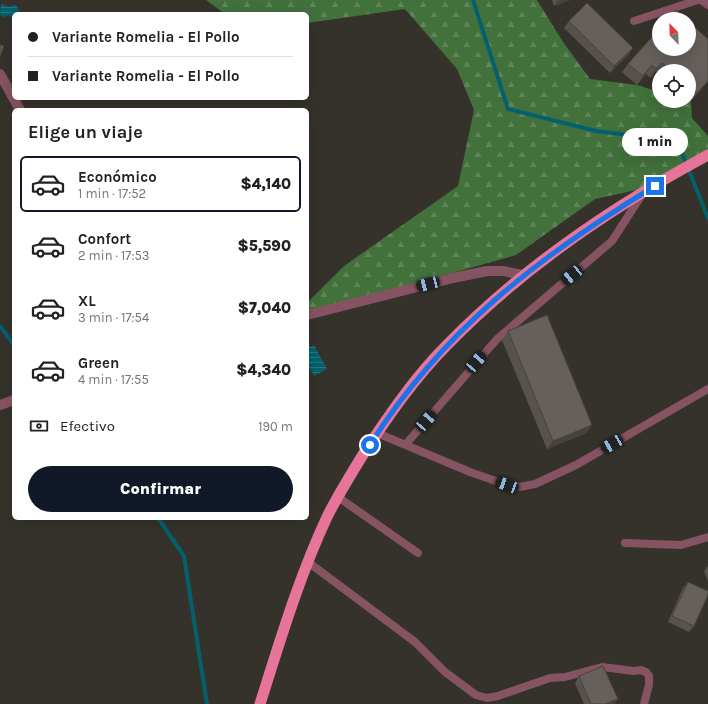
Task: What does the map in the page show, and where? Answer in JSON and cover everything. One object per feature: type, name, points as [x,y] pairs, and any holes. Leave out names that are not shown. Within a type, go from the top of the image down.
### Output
[{"type":"highway","points":[[260,704],[292,602],[328,516],[377,433],[409,389],[445,346],[482,310],[522,275],[606,216],[679,171],[705,157]]},
{"type":"street","points":[[0,74],[12,96]]},
{"type":"street","points":[[309,314],[453,278],[487,271],[503,271],[522,275]]},
{"type":"street","points":[[0,404],[12,401]]},
{"type":"lane","points":[[634,22],[698,0]]},
{"type":"lane","points":[[701,0],[708,5]]},
{"type":"lane","points":[[406,444],[497,339],[612,241],[643,193]]},
{"type":"lane","points":[[377,433],[470,472],[507,485],[520,487],[535,484],[576,465],[708,389]]},
{"type":"lane","points":[[338,498],[418,553]]},
{"type":"lane","points":[[626,543],[681,544],[708,537]]},
{"type":"lane","points":[[308,562],[415,642],[445,672],[476,695],[487,698],[498,696],[520,690],[550,678],[565,677],[602,667],[634,671],[641,670],[646,672],[649,676],[649,685],[644,704]]},
{"type":"green space","points":[[206,0],[537,0],[563,42],[590,79],[637,85],[652,90],[652,108],[691,108],[692,118],[708,136],[708,156],[655,186],[595,199],[516,255],[309,313],[309,301],[344,266],[458,186],[474,110],[457,69],[405,9],[309,23],[309,12],[222,12]]},
{"type":"water","points":[[1,4],[10,7],[16,5],[20,12],[12,12],[12,17],[9,15],[4,17],[0,15]]},
{"type":"water","points":[[314,345],[327,369],[314,376],[309,367],[309,347]]},
{"type":"building","points":[[587,3],[633,48],[614,66],[569,21]]},
{"type":"building","points":[[696,28],[708,39],[708,81],[697,93],[696,64],[652,64],[643,76],[628,64],[652,37],[652,56],[696,56]]},
{"type":"building","points":[[0,45],[4,46],[0,57]]},
{"type":"building","points":[[547,315],[592,425],[553,441],[508,331]]},
{"type":"building","points":[[688,582],[708,591],[708,595],[694,626],[672,616]]},
{"type":"building","points":[[603,666],[618,699],[605,704],[591,704],[579,676]]},
{"type":"waterway","points":[[473,0],[508,109],[596,131],[677,141],[708,218]]},
{"type":"waterway","points":[[0,326],[12,342]]},
{"type":"waterway","points":[[159,520],[184,556],[207,704]]},
{"type":"route","points":[[370,445],[409,389],[445,346],[482,310],[522,275],[606,216],[655,186]]}]
